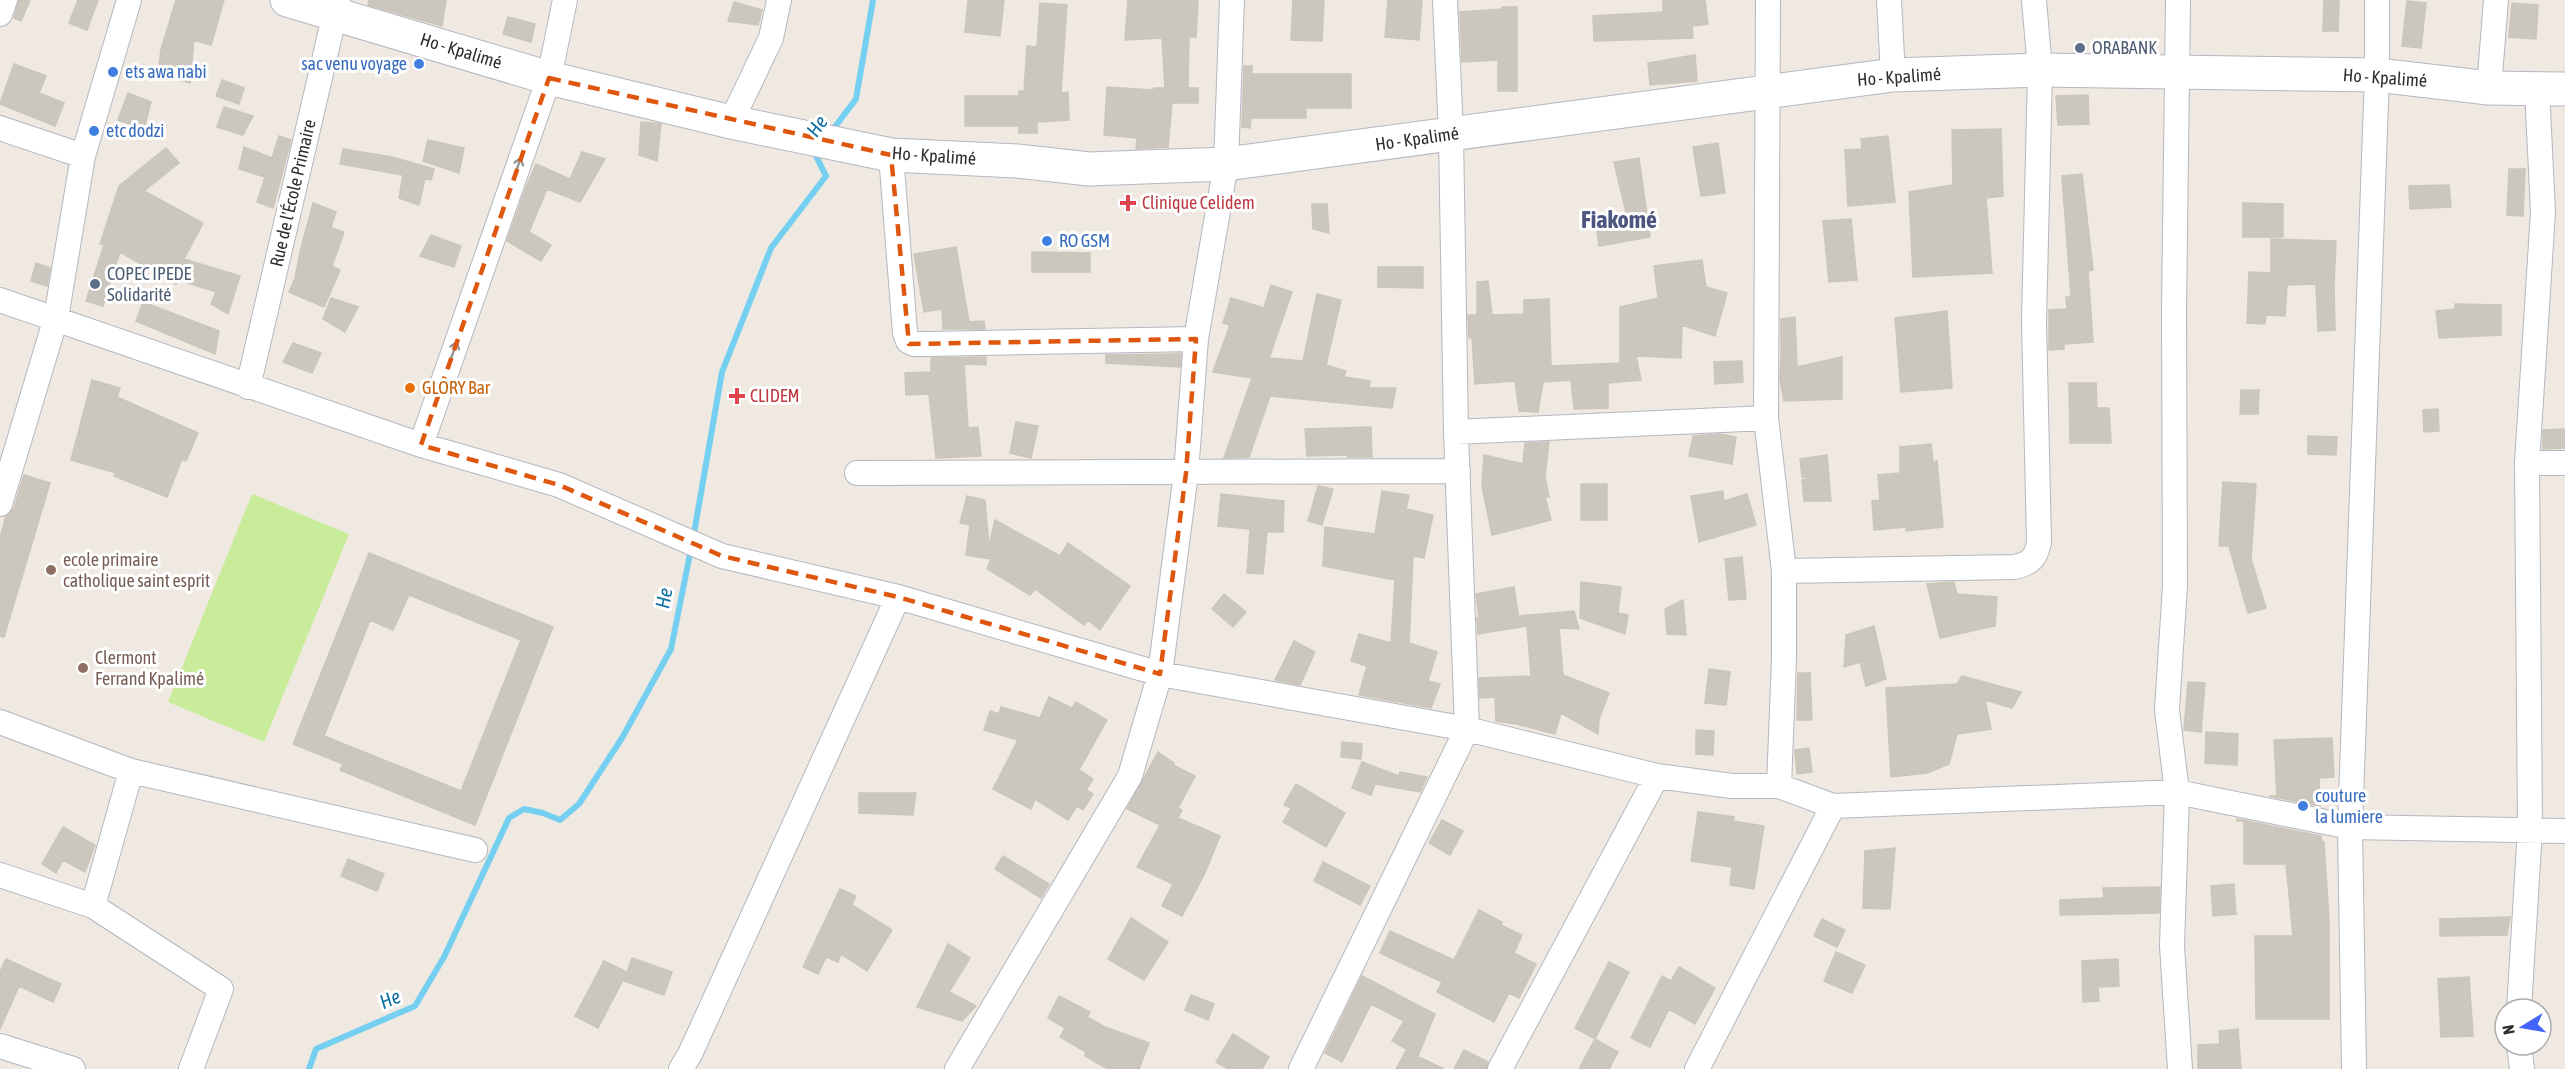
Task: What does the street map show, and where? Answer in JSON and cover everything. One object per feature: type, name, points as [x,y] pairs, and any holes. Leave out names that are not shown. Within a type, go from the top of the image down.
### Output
[{"type":"main road","name":"Ho - Kpalimé","points":[[287,0],[336,6],[549,78],[731,122],[877,152],[1089,168],[1226,164],[1893,75],[2040,70],[2377,75],[2489,88],[2551,89]]},
{"type":"street","points":[[0,14],[5,0]]},
{"type":"street","points":[[0,504],[56,318],[83,156],[129,0]]},
{"type":"street","points":[[421,445],[549,78],[565,0]]},
{"type":"street","points":[[731,122],[771,38],[779,0]]},
{"type":"street","points":[[957,1069],[1130,776],[1160,674],[1186,473],[1196,339],[1226,164],[1232,0]]},
{"type":"street","points":[[1301,1069],[1467,729],[1456,432],[1451,134],[1445,0]]},
{"type":"street","points":[[1768,0],[1766,418],[1784,571],[1784,659],[1779,786]]},
{"type":"street","points":[[1889,0],[1893,75]]},
{"type":"street","points":[[1784,571],[2015,567],[2033,560],[2039,542],[2034,322],[2040,70],[2034,0]]},
{"type":"street","points":[[2178,0],[2175,585],[2167,710],[2177,792],[2172,946],[2180,1041],[2180,1069]]},
{"type":"street","points":[[2354,1069],[2350,827],[2378,0]]},
{"type":"street","points":[[2489,88],[2496,0]]},
{"type":"street","name":"Rue de l'École Primaire","points":[[248,387],[336,6]]},
{"type":"street","points":[[2520,997],[2530,829],[2527,463],[2551,89]]},
{"type":"street","points":[[0,128],[83,156]]},
{"type":"street","points":[[877,152],[908,341],[928,344],[1196,339]]},
{"type":"street","points":[[0,300],[421,445],[559,485],[722,556],[898,597],[1160,674],[1467,729],[1658,776],[1732,786],[1779,786],[1833,806],[2177,792],[2350,827],[2565,831]]},
{"type":"street","points":[[1456,432],[1766,418]]},
{"type":"street","points":[[2527,463],[2565,463]]},
{"type":"street","points":[[857,473],[1458,471]]},
{"type":"street","points":[[681,1069],[690,1054],[898,597]]},
{"type":"street","points":[[0,722],[130,771],[475,850]]},
{"type":"street","points":[[93,906],[130,771]]},
{"type":"street","points":[[1500,1069],[1658,776]]},
{"type":"street","points":[[1697,1069],[1833,806]]},
{"type":"street","points":[[0,875],[93,906],[221,989],[190,1069]]},
{"type":"street","points":[[0,1046],[73,1069]]},
{"type":"highlighted area","points":[[549,78],[891,155],[909,344],[1196,339],[1186,473],[1160,674],[898,597],[722,556],[559,485],[421,445]]},
{"type":"green space","points":[[252,494],[349,534],[264,742],[168,702]]},
{"type":"building","points":[[19,0],[30,0],[21,21],[14,18]]},
{"type":"building","points":[[78,0],[98,0],[87,30],[69,23]]},
{"type":"building","points":[[176,0],[224,0],[211,45],[194,40],[190,83],[158,73],[161,50]]},
{"type":"building","points":[[369,0],[446,0],[442,26],[368,5]]},
{"type":"building","points":[[968,0],[1004,0],[1000,36],[965,32]]},
{"type":"building","points":[[1128,0],[1198,0],[1196,37],[1189,37],[1188,88],[1198,88],[1198,103],[1172,103],[1168,147],[1136,149],[1137,138],[1104,135],[1107,87],[1153,90],[1154,88],[1165,88],[1162,38],[1125,40]]},
{"type":"building","points":[[1293,0],[1324,0],[1322,41],[1291,40]]},
{"type":"building","points":[[1388,0],[1422,0],[1419,40],[1385,37]]},
{"type":"building","points":[[1663,0],[1705,0],[1708,24],[1692,26],[1693,38],[1594,41],[1593,16],[1663,12]]},
{"type":"building","points":[[2324,0],[2339,0],[2338,31],[2323,31]]},
{"type":"building","points":[[2407,1],[2426,3],[2421,48],[2402,46]]},
{"type":"building","points":[[734,2],[762,10],[758,25],[728,21]]},
{"type":"building","points":[[1040,3],[1067,5],[1061,93],[1068,92],[1069,120],[1037,122],[1037,133],[1019,133],[1019,126],[965,126],[965,96],[1019,96],[1019,91],[1024,91],[1027,46],[1037,47]]},
{"type":"building","points":[[2512,3],[2538,5],[2536,39],[2509,37]]},
{"type":"building","points":[[1502,7],[1517,7],[1517,91],[1498,91],[1498,60],[1462,62],[1460,12],[1502,9]]},
{"type":"building","points":[[508,17],[535,24],[531,42],[503,34]]},
{"type":"building","points":[[1695,55],[1697,81],[1650,85],[1648,63]]},
{"type":"building","points":[[14,64],[46,76],[39,93],[64,103],[55,126],[0,104]]},
{"type":"building","points":[[1244,66],[1252,66],[1252,74],[1351,74],[1351,108],[1306,108],[1306,118],[1251,118],[1250,128],[1242,127]]},
{"type":"building","points":[[222,80],[244,88],[239,104],[216,96]]},
{"type":"building","points":[[128,93],[151,102],[144,129],[118,120]]},
{"type":"building","points":[[2088,95],[2089,124],[2058,125],[2056,96]]},
{"type":"building","points":[[224,107],[253,116],[243,135],[217,127]]},
{"type":"building","points":[[641,122],[661,124],[657,161],[639,155]]},
{"type":"building","points":[[2001,129],[2003,196],[1986,198],[1992,273],[1913,277],[1909,192],[1953,185],[1952,130]]},
{"type":"building","points":[[279,136],[291,140],[273,208],[257,202],[265,177],[239,169],[244,147],[272,158]]},
{"type":"building","points":[[1888,136],[1895,202],[1848,206],[1845,150],[1862,149],[1861,139]]},
{"type":"building","points":[[428,140],[464,148],[459,173],[423,161]]},
{"type":"building","points":[[1718,143],[1725,193],[1701,196],[1693,147]]},
{"type":"building","points":[[166,148],[179,163],[144,191],[203,223],[184,259],[240,276],[228,314],[211,304],[216,292],[178,280],[176,284],[120,252],[103,306],[86,301],[104,245],[100,244],[119,186]]},
{"type":"building","points":[[343,149],[392,157],[434,169],[431,180],[425,179],[419,205],[399,198],[403,175],[340,164]]},
{"type":"building","points":[[582,152],[605,159],[580,202],[547,189],[529,232],[551,245],[541,261],[507,241],[526,187],[536,164],[570,179]]},
{"type":"building","points":[[1639,158],[1650,237],[1599,246],[1596,222],[1627,217],[1614,162]]},
{"type":"building","points":[[2509,169],[2525,169],[2523,216],[2507,215]]},
{"type":"building","points":[[2082,174],[2093,270],[2088,271],[2093,342],[2064,344],[2064,349],[2049,350],[2049,310],[2067,309],[2066,297],[2071,297],[2062,176]]},
{"type":"building","points":[[2449,185],[2451,207],[2410,209],[2409,186]]},
{"type":"building","points":[[313,203],[336,212],[331,228],[344,232],[332,266],[340,270],[324,307],[289,292],[295,278]]},
{"type":"building","points":[[2243,203],[2283,204],[2283,237],[2243,237]]},
{"type":"building","points":[[1312,204],[1327,204],[1329,233],[1313,229]]},
{"type":"building","points":[[1851,219],[1857,280],[1829,282],[1823,221]]},
{"type":"building","points":[[431,235],[461,246],[454,267],[420,256]]},
{"type":"building","points":[[2271,239],[2336,241],[2335,330],[2318,331],[2316,284],[2287,285],[2285,316],[2266,315],[2265,324],[2247,323],[2249,272],[2271,273]]},
{"type":"building","points":[[956,247],[969,322],[984,321],[985,329],[943,329],[942,309],[924,312],[914,254]]},
{"type":"building","points":[[1032,252],[1090,253],[1090,272],[1032,272]]},
{"type":"building","points":[[1702,260],[1706,287],[1727,293],[1715,336],[1682,325],[1681,358],[1636,356],[1641,380],[1608,383],[1608,408],[1574,409],[1571,380],[1543,382],[1538,412],[1519,411],[1515,381],[1475,384],[1468,315],[1477,315],[1477,282],[1488,281],[1492,315],[1524,314],[1524,300],[1549,299],[1551,366],[1620,363],[1620,307],[1658,298],[1654,266]]},
{"type":"building","points":[[36,263],[50,268],[47,286],[31,281]]},
{"type":"building","points":[[1378,267],[1423,267],[1423,288],[1378,287]]},
{"type":"building","points":[[1271,285],[1292,292],[1269,358],[1303,361],[1317,294],[1341,300],[1326,365],[1346,371],[1344,377],[1370,381],[1369,388],[1396,388],[1392,408],[1270,396],[1249,457],[1224,458],[1252,378],[1213,372],[1230,325],[1223,323],[1231,298],[1264,308]]},
{"type":"building","points":[[331,298],[358,307],[345,332],[323,319]]},
{"type":"building","points":[[143,302],[219,331],[215,354],[136,321]]},
{"type":"building","points":[[2455,304],[2501,305],[2501,335],[2439,338],[2436,311],[2455,309]]},
{"type":"building","points":[[1947,311],[1952,388],[1901,392],[1895,318]]},
{"type":"building","points":[[1795,317],[1797,367],[1842,357],[1842,399],[1784,401],[1780,379],[1781,359],[1784,359],[1781,358],[1781,319]]},
{"type":"building","points":[[293,343],[321,353],[312,373],[283,362]]},
{"type":"building","points":[[1181,354],[1180,367],[1106,363],[1106,355]]},
{"type":"building","points":[[986,357],[986,365],[964,364],[968,428],[978,427],[981,456],[936,458],[929,394],[906,395],[905,373],[931,372],[931,358]]},
{"type":"building","points":[[1742,361],[1743,382],[1715,384],[1714,362]]},
{"type":"building","points":[[92,380],[120,388],[117,397],[198,433],[186,461],[182,459],[167,497],[114,476],[116,473],[71,460]]},
{"type":"building","points":[[2069,383],[2096,383],[2097,408],[2109,408],[2111,443],[2070,443]]},
{"type":"building","points":[[2241,390],[2259,390],[2258,414],[2240,414]]},
{"type":"building","points":[[2438,409],[2439,431],[2424,432],[2423,410]]},
{"type":"building","points":[[1016,422],[1038,426],[1031,458],[1010,453]]},
{"type":"building","points":[[1371,427],[1372,457],[1307,456],[1305,429]]},
{"type":"building","points":[[2565,429],[2565,448],[2543,449],[2543,430]]},
{"type":"building","points":[[1720,434],[1736,437],[1732,464],[1689,456],[1693,436]]},
{"type":"building","points":[[2308,436],[2337,437],[2336,455],[2308,454]]},
{"type":"building","points":[[1549,442],[1545,476],[1549,497],[1545,497],[1551,520],[1492,535],[1482,486],[1484,455],[1523,464],[1525,443]]},
{"type":"building","points":[[1931,444],[1933,462],[1937,461],[1943,527],[1906,531],[1906,527],[1874,530],[1872,501],[1880,500],[1878,475],[1900,473],[1900,447]]},
{"type":"building","points":[[1827,455],[1831,501],[1804,501],[1802,480],[1809,479],[1802,477],[1800,459]]},
{"type":"building","points":[[24,475],[50,483],[4,637],[0,636],[0,538],[6,516],[14,508]]},
{"type":"building","points":[[2223,482],[2256,484],[2251,559],[2266,608],[2248,613],[2229,546],[2219,546]]},
{"type":"building","points":[[1581,484],[1607,484],[1607,520],[1581,520]]},
{"type":"building","points":[[1318,486],[1333,489],[1322,525],[1308,521]]},
{"type":"building","points":[[1382,491],[1409,495],[1406,509],[1433,515],[1424,558],[1413,556],[1409,643],[1437,652],[1428,681],[1440,684],[1431,708],[1359,695],[1367,666],[1351,661],[1359,634],[1391,643],[1395,580],[1323,566],[1325,527],[1375,534]]},
{"type":"building","points":[[1723,491],[1724,501],[1747,494],[1756,525],[1699,542],[1691,496]]},
{"type":"building","points":[[1221,494],[1284,501],[1283,532],[1267,532],[1263,574],[1247,573],[1250,529],[1218,526]]},
{"type":"building","points":[[967,496],[985,500],[989,547],[995,520],[1060,556],[1068,543],[1130,586],[1100,630],[1088,620],[1084,625],[1035,589],[1030,595],[987,569],[991,559],[966,555],[970,525],[960,523]]},
{"type":"building","points":[[369,553],[553,627],[475,825],[340,770],[343,764],[293,744]],"holes":[[[409,595],[521,640],[461,791],[324,736],[370,620],[393,630]]]},
{"type":"building","points":[[1742,557],[1746,599],[1729,600],[1725,559]]},
{"type":"building","points":[[1581,582],[1621,587],[1618,613],[1628,615],[1625,634],[1580,618]]},
{"type":"building","points":[[1954,582],[1957,594],[1997,597],[1995,626],[1940,638],[1927,584]]},
{"type":"building","points":[[1514,587],[1519,620],[1519,616],[1574,611],[1579,629],[1559,628],[1563,675],[1609,693],[1599,719],[1598,734],[1561,713],[1555,734],[1496,721],[1495,697],[1480,698],[1479,678],[1531,676],[1527,626],[1478,634],[1476,594]]},
{"type":"building","points":[[1224,594],[1246,612],[1233,627],[1212,609]]},
{"type":"building","points":[[1683,600],[1686,635],[1667,634],[1665,609]]},
{"type":"building","points":[[1874,626],[1886,679],[1866,686],[1860,662],[1844,667],[1846,635]]},
{"type":"building","points":[[1294,641],[1315,652],[1300,685],[1275,680]]},
{"type":"building","points":[[1709,669],[1730,672],[1726,705],[1705,703]]},
{"type":"building","points":[[1798,673],[1810,673],[1812,720],[1797,720]]},
{"type":"building","points":[[1962,676],[2021,692],[2012,708],[1985,700],[1991,729],[1957,734],[1949,764],[1927,773],[1891,777],[1886,688],[1957,684]]},
{"type":"building","points":[[2188,682],[2205,683],[2201,732],[2184,730]]},
{"type":"building","points":[[1049,697],[1072,708],[1076,702],[1107,720],[1079,770],[1093,779],[1086,790],[1093,794],[1083,810],[1077,806],[1068,820],[1035,799],[1031,809],[993,789],[1018,740],[984,730],[990,711],[999,714],[1001,707],[1040,718]]},
{"type":"building","points":[[1696,730],[1714,731],[1713,755],[1696,754]]},
{"type":"building","points":[[2206,732],[2238,734],[2237,765],[2205,763]]},
{"type":"building","points":[[2332,738],[2334,777],[2319,778],[2320,806],[2269,796],[2277,796],[2274,740]]},
{"type":"building","points":[[1342,742],[1362,744],[1361,759],[1341,757]]},
{"type":"building","points":[[1809,748],[1812,772],[1797,774],[1795,750]]},
{"type":"building","points":[[1158,752],[1174,763],[1173,765],[1195,776],[1178,808],[1182,810],[1178,818],[1220,836],[1205,873],[1182,916],[1162,906],[1173,884],[1137,867],[1160,825],[1127,809]]},
{"type":"building","points":[[1362,762],[1399,776],[1400,772],[1427,777],[1420,792],[1375,784],[1371,795],[1352,788]]},
{"type":"building","points":[[1296,784],[1345,813],[1326,847],[1283,822],[1291,808],[1284,805]]},
{"type":"building","points":[[859,793],[916,793],[913,815],[859,813]]},
{"type":"building","points":[[1698,812],[1734,817],[1733,821],[1764,826],[1754,889],[1730,885],[1732,867],[1691,861]]},
{"type":"building","points":[[2237,819],[2321,836],[2324,842],[2329,921],[2329,1019],[2256,1019],[2255,936],[2293,936],[2286,864],[2244,864],[2244,821],[2237,821]]},
{"type":"building","points":[[1442,820],[1463,831],[1450,855],[1429,843]]},
{"type":"building","points":[[63,827],[95,845],[85,872],[63,860],[56,873],[42,864]]},
{"type":"building","points":[[1895,848],[1890,909],[1863,908],[1865,851]]},
{"type":"building","points":[[1003,856],[1049,884],[1041,898],[995,869]]},
{"type":"building","points":[[348,859],[384,874],[377,891],[341,876]]},
{"type":"building","points":[[1323,862],[1370,886],[1360,905],[1314,881]]},
{"type":"building","points":[[2234,884],[2236,914],[2213,916],[2211,886]]},
{"type":"building","points":[[2160,887],[2159,913],[2060,915],[2060,900],[2104,898],[2103,888]]},
{"type":"building","points":[[840,889],[856,896],[852,905],[892,930],[867,971],[841,954],[838,962],[826,957],[818,974],[803,967]]},
{"type":"building","points":[[1479,910],[1502,922],[1501,925],[1522,935],[1514,953],[1536,964],[1519,998],[1509,993],[1494,1022],[1437,992],[1442,982],[1380,953],[1390,931],[1454,960]]},
{"type":"building","points":[[2510,917],[2507,935],[2440,936],[2440,919]]},
{"type":"building","points":[[1131,918],[1168,942],[1144,980],[1108,959]]},
{"type":"building","points":[[1822,919],[1845,930],[1837,947],[1814,936]]},
{"type":"building","points":[[948,944],[970,958],[949,992],[976,1006],[962,1021],[917,1007]]},
{"type":"building","points":[[1836,952],[1865,965],[1852,993],[1824,981]]},
{"type":"building","points":[[632,958],[672,972],[664,995],[624,981]]},
{"type":"building","points":[[6,959],[61,984],[53,1002],[19,986],[0,1029],[0,972]]},
{"type":"building","points":[[2118,959],[2119,986],[2098,987],[2099,1001],[2083,1002],[2082,961]]},
{"type":"building","points":[[604,961],[627,972],[598,1028],[575,1016]]},
{"type":"building","points":[[1609,962],[1629,972],[1595,1039],[1575,1028]]},
{"type":"building","points":[[1679,967],[1715,988],[1695,1024],[1669,1009],[1650,1047],[1631,1038],[1662,976],[1671,981]]},
{"type":"building","points":[[1362,976],[1435,1014],[1418,1056],[1392,1041],[1404,1021],[1371,1004],[1342,1062],[1325,1053]]},
{"type":"building","points":[[2469,977],[2473,1036],[2441,1037],[2438,979]]},
{"type":"building","points":[[1191,995],[1214,1004],[1208,1020],[1185,1010]]},
{"type":"building","points":[[1059,996],[1090,1012],[1087,1017],[1105,1027],[1149,1043],[1139,1069],[1104,1067],[1085,1056],[1086,1052],[1060,1037],[1065,1028],[1048,1018]]},
{"type":"building","points":[[2238,1029],[2241,1069],[2198,1069],[2198,1045],[2220,1044],[2219,1031]]},
{"type":"building","points":[[1233,1034],[1269,1057],[1262,1069],[1228,1069],[1216,1062]]},
{"type":"building","points":[[1595,1039],[1618,1052],[1609,1069],[1579,1069]]},
{"type":"building","points":[[1464,1050],[1488,1062],[1486,1069],[1454,1069]]},
{"type":"building","points":[[1406,1051],[1444,1069],[1396,1069]]},
{"type":"waterway","name":"He","points":[[831,132],[856,99],[873,0]]},
{"type":"waterway","name":"He","points":[[693,539],[722,372],[771,248],[826,176],[816,156],[820,151]]},
{"type":"waterway","name":"He","points":[[309,1069],[316,1049],[415,1006],[444,957],[509,818],[524,809],[560,820],[579,804],[622,738],[671,649],[691,549]]},
{"type":"place","name":"ORABANK","points":[[2080,48]]},
{"type":"place","name":"sac venu voyage","points":[[419,64]]},
{"type":"place","name":"ets awa nabi","points":[[113,72]]},
{"type":"place","name":"etc dodzi","points":[[94,131]]},
{"type":"place","name":"Clinique Celidem","points":[[1128,203]]},
{"type":"place","name":"RO GSM","points":[[1047,241]]},
{"type":"place","name":"COPEC IPEDE Solidarité","points":[[95,284]]},
{"type":"place","name":"GLORY Bar","points":[[410,388]]},
{"type":"place","name":"CLIDEM","points":[[737,396]]},
{"type":"place","name":"ecole primaire catholique saint esprit","points":[[51,570]]},
{"type":"place","name":"Clermont Ferrand Kpalimé","points":[[83,668]]},
{"type":"place","name":"couture la lumiere","points":[[2303,806]]},
{"type":"district","name":"Fiakomé","points":[[1619,220]]}]
